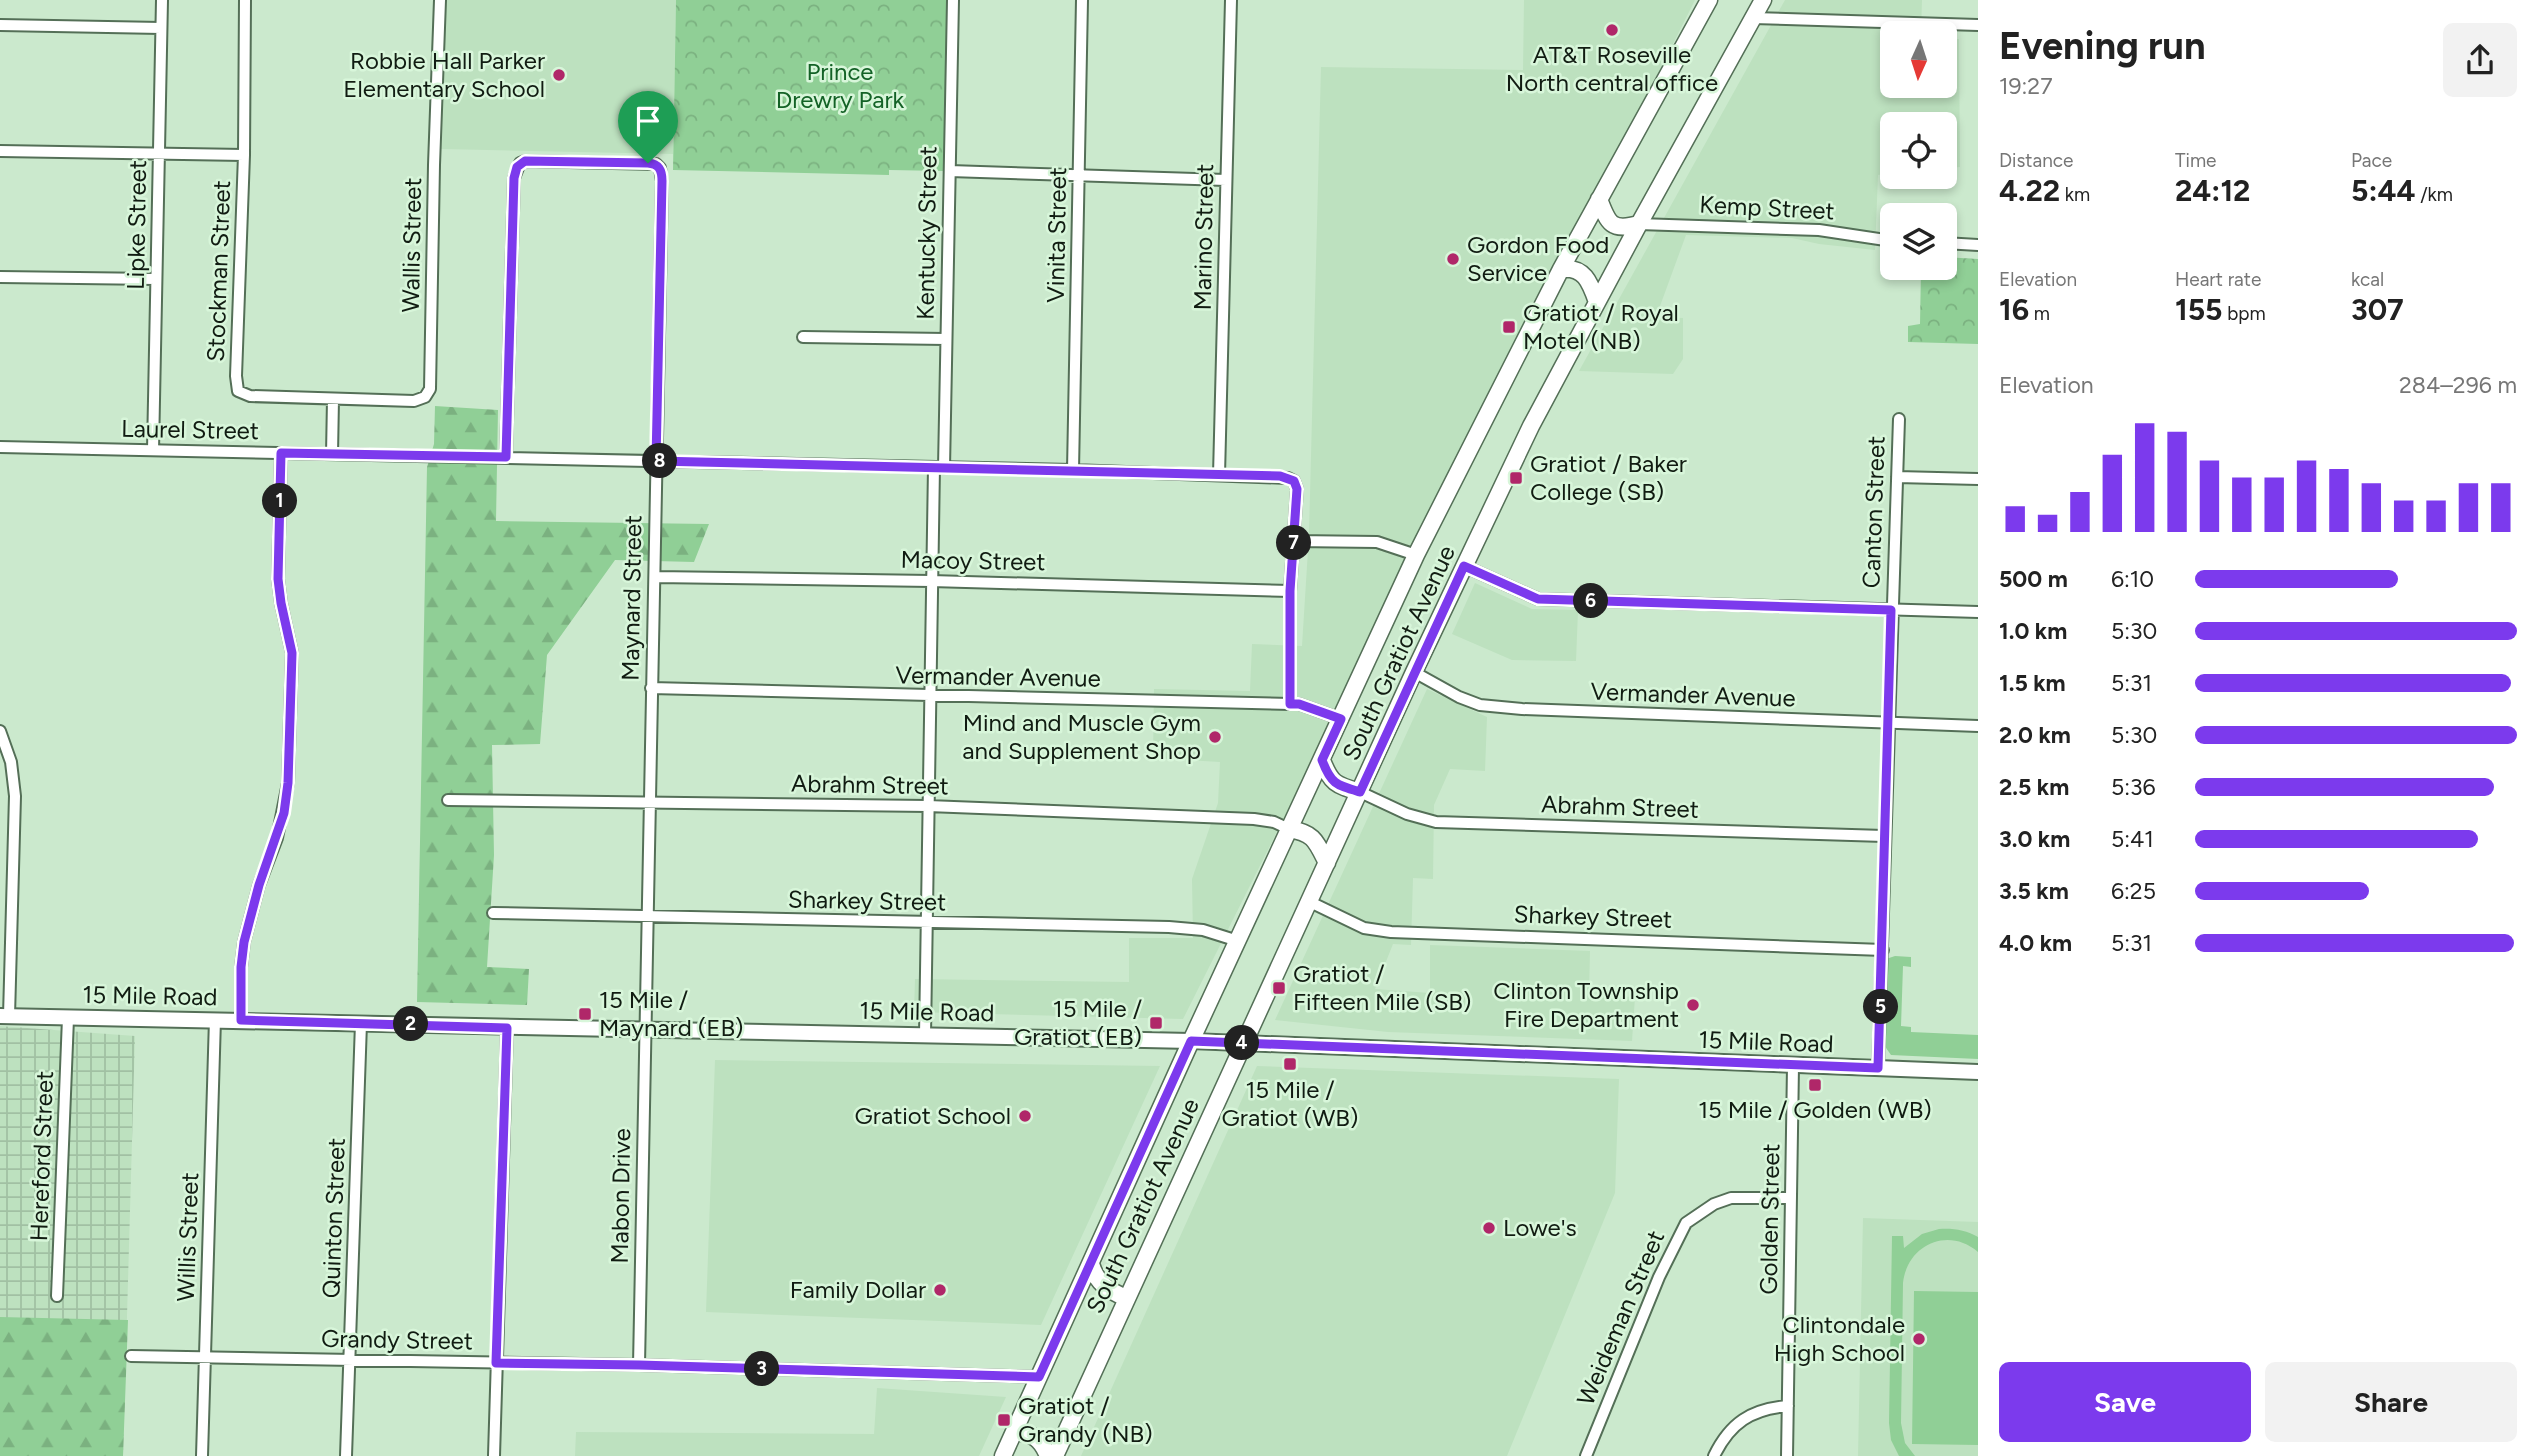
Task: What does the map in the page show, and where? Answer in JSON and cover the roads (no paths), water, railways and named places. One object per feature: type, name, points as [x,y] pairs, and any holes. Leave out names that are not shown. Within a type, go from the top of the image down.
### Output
[{"type":"main road","name":"South Gratiot Avenue","points":[[1003,1456],[1416,555],[1561,269],[1709,0]]},
{"type":"main road","name":"South Gratiot Avenue","points":[[1055,1456],[1308,901],[1531,426],[1763,0]]},
{"type":"main road","points":[[1599,199],[1611,224],[1627,228],[1639,224]]},
{"type":"main road","points":[[1561,269],[1570,267],[1581,272],[1592,287],[1597,302]]},
{"type":"main road","points":[[1322,760],[1333,782],[1360,792]]},
{"type":"main road","points":[[1289,829],[1307,833],[1313,838],[1327,863]]},
{"type":"main road","name":"15 Mile Road","points":[[4,1016],[1191,1041],[1978,1072]]},
{"type":"main road","points":[[1091,1264],[1104,1287],[1126,1298]]},
{"type":"main road","points":[[1014,1432],[1032,1434],[1044,1445],[1048,1456]]},
{"type":"street","name":"Lipke Street","points":[[153,450],[162,0]]},
{"type":"street","name":"Stockman Street","points":[[245,0],[244,155],[237,391],[250,396],[334,399]]},
{"type":"street","name":"Wallis Street","points":[[334,399],[414,401],[425,397],[430,389],[440,0]]},
{"type":"street","name":"Kentucky Street","points":[[925,1035],[931,581],[946,339],[953,0]]},
{"type":"street","name":"Vinita Street","points":[[1073,470],[1082,0]]},
{"type":"street","name":"Marino Street","points":[[1219,475],[1231,0]]},
{"type":"street","points":[[1753,18],[1978,25]]},
{"type":"street","points":[[0,25],[161,28]]},
{"type":"street","points":[[0,151],[244,155]]},
{"type":"street","name":"Maynard Street","points":[[506,457],[514,178],[517,167],[525,161],[656,164],[660,168],[662,181],[645,1029]]},
{"type":"street","points":[[950,171],[1226,180]]},
{"type":"street","name":"Kemp Street","points":[[1639,224],[1789,228],[1880,239]]},
{"type":"street","points":[[1957,244],[1978,245]]},
{"type":"street","points":[[0,277],[156,279]]},
{"type":"street","points":[[803,337],[946,339]]},
{"type":"street","points":[[332,454],[334,399]]},
{"type":"street","name":"Canton Street","points":[[1878,1068],[1899,419]]},
{"type":"street","name":"Laurel Street","points":[[0,447],[1280,476],[1294,481],[1297,489],[1295,541]]},
{"type":"street","points":[[241,1020],[244,942],[259,885],[281,826],[288,783],[292,653],[278,579],[281,453]]},
{"type":"street","points":[[1897,477],[1978,479]]},
{"type":"street","points":[[1290,704],[1290,591],[1295,541],[1377,542],[1416,555]]},
{"type":"street","points":[[1464,566],[1538,599],[1978,612]]},
{"type":"street","name":"Macoy Street","points":[[655,577],[1290,591]]},
{"type":"street","name":"Vermander Avenue","points":[[1414,672],[1459,697],[1480,705],[1522,709],[1978,726]]},
{"type":"street","name":"Vermander Avenue","points":[[651,688],[1299,704],[1341,719]]},
{"type":"street","points":[[0,731],[11,762],[15,796],[4,1016]]},
{"type":"street","name":"Abrahm Street","points":[[1360,792],[1407,814],[1436,822],[1884,835]]},
{"type":"street","name":"Abrahm Street","points":[[448,800],[928,806],[1254,819],[1274,822],[1289,829]]},
{"type":"street","name":"Sharkey Street","points":[[1308,901],[1364,928],[1391,932],[1883,950]]},
{"type":"street","name":"Sharkey Street","points":[[493,913],[1188,928],[1238,941]]},
{"type":"street","name":"Hereford Street","points":[[57,1296],[68,1018]]},
{"type":"street","name":"Willis Street","points":[[202,1456],[215,1019]]},
{"type":"street","name":"Quinton Street","points":[[346,1456],[361,1023]]},
{"type":"street","points":[[494,1456],[507,1028]]},
{"type":"street","name":"Mabon Drive","points":[[639,1365],[645,1029]]},
{"type":"street","name":"Golden Street","points":[[1787,1456],[1793,1066]]},
{"type":"street","name":"Weideman Street","points":[[1586,1456],[1659,1277],[1686,1223],[1714,1204],[1731,1198],[1791,1198]]},
{"type":"street","name":"Grandy Street","points":[[131,1356],[639,1365],[1039,1377]]},
{"type":"street","points":[[1714,1456],[1732,1428],[1746,1417],[1765,1409],[1788,1406]]},
{"type":"place","name":"AT&T Roseville North central office","points":[[1612,30]]},
{"type":"place","name":"Robbie Hall Parker Elementary School","points":[[559,75]]},
{"type":"place","name":"Gordon Food Service","points":[[1453,259]]},
{"type":"place","name":"Gratiot / Royal Motel (NB)","points":[[1509,327]]},
{"type":"place","name":"Gratiot / Baker College (SB)","points":[[1516,478]]},
{"type":"place","name":"Mind and Muscle Gym and Supplement Shop","points":[[1215,737]]},
{"type":"place","name":"Gratiot / Fifteen Mile (SB)","points":[[1279,988]]},
{"type":"place","name":"Clinton Township Fire Department","points":[[1693,1005]]},
{"type":"place","name":"15 Mile / Maynard (EB)","points":[[585,1014]]},
{"type":"place","name":"15 Mile / Gratiot (EB)","points":[[1156,1023]]},
{"type":"place","name":"15 Mile / Gratiot (WB)","points":[[1290,1064]]},
{"type":"place","name":"15 Mile / Golden (WB)","points":[[1815,1085]]},
{"type":"place","name":"Gratiot School","points":[[1025,1116]]},
{"type":"place","name":"Lowe's","points":[[1489,1228]]},
{"type":"place","name":"Family Dollar","points":[[940,1290]]},
{"type":"place","name":"Clintondale High School","points":[[1919,1339]]},
{"type":"place","name":"Gratiot / Grandy (NB)","points":[[1004,1420]]},
{"type":"park label","name":"Prince Drewry Park","points":[[840,86]]}]
